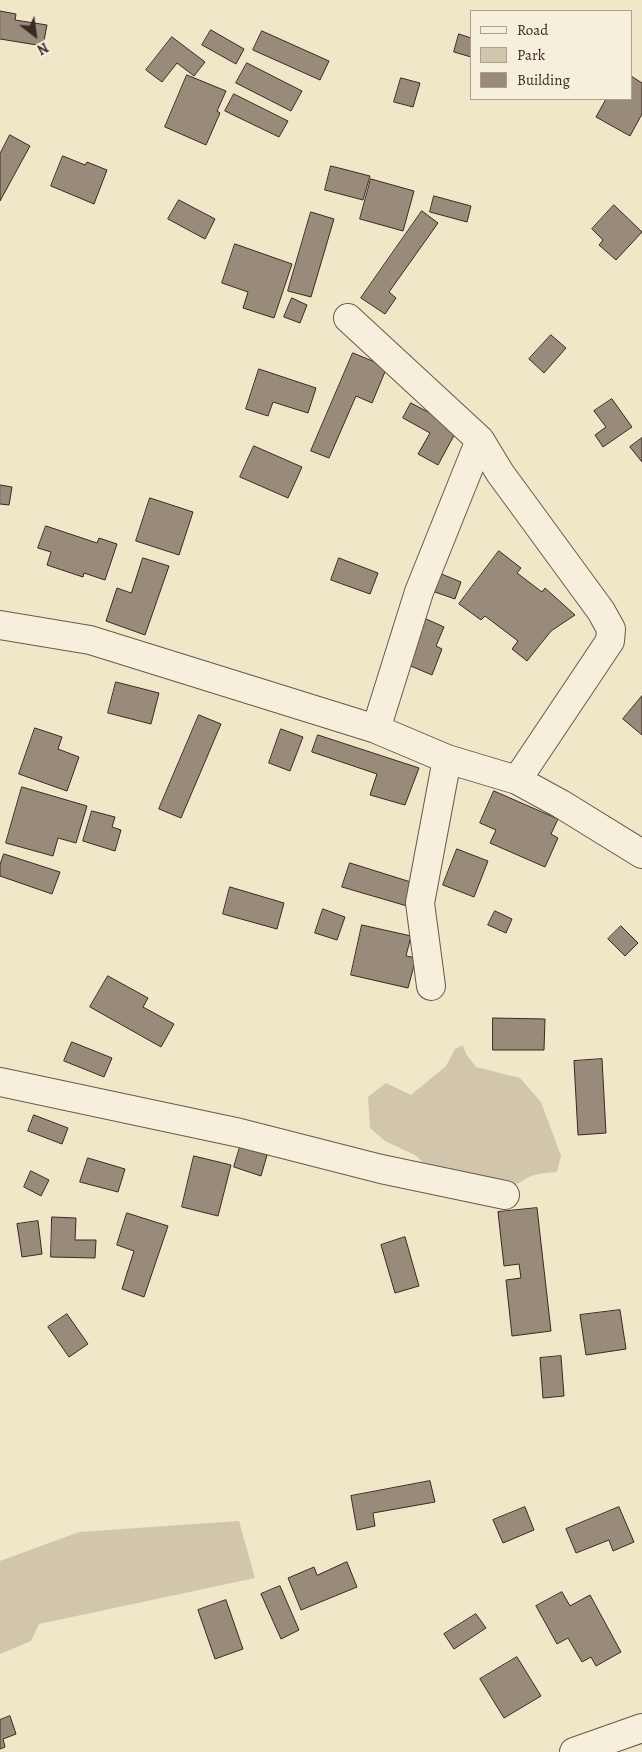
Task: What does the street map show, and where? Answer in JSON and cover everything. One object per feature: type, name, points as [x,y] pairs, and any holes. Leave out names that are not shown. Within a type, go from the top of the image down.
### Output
[{"type":"street","points":[[348,318],[480,440],[500,473],[601,611],[611,629],[610,641],[517,780]]},
{"type":"street","points":[[376,729],[419,592],[480,440]]},
{"type":"street","points":[[0,625],[90,640],[376,729],[447,759],[517,780],[561,804],[642,854]]},
{"type":"street","points":[[431,986],[420,904],[447,759]]},
{"type":"street","points":[[0,1082],[240,1133],[381,1169],[505,1195]]},
{"type":"street","points":[[574,1752],[642,1728]]},
{"type":"green space","points":[[463,1045],[466,1054],[476,1067],[520,1078],[541,1102],[561,1156],[557,1172],[535,1175],[526,1178],[520,1183],[511,1185],[425,1164],[415,1155],[385,1141],[370,1128],[368,1097],[386,1083],[411,1095],[446,1066],[455,1049]]},
{"type":"green space","points":[[239,1521],[255,1578],[39,1624],[31,1641],[0,1654],[0,1561],[79,1532]]},
{"type":"building","points":[[0,11],[16,14],[15,20],[47,25],[43,46],[0,39]]},
{"type":"building","points":[[211,30],[244,49],[236,64],[202,45]]},
{"type":"building","points":[[262,31],[329,61],[320,80],[253,50]]},
{"type":"building","points":[[459,34],[470,38],[470,57],[454,52]]},
{"type":"building","points":[[172,37],[205,62],[194,76],[177,63],[162,82],[146,70]]},
{"type":"building","points":[[247,63],[302,91],[291,111],[236,83]]},
{"type":"building","points":[[187,75],[226,91],[217,111],[220,113],[206,145],[165,127]]},
{"type":"building","points":[[632,77],[642,83],[642,114],[630,136],[596,117],[605,100],[632,100]]},
{"type":"building","points":[[401,78],[420,83],[413,107],[394,102]]},
{"type":"building","points":[[234,94],[288,121],[279,137],[225,111]]},
{"type":"building","points":[[10,135],[30,146],[0,201],[0,154]]},
{"type":"building","points":[[63,156],[85,165],[87,162],[107,170],[94,204],[51,186]]},
{"type":"building","points":[[331,166],[370,176],[363,200],[325,190]]},
{"type":"building","points":[[371,179],[414,191],[403,231],[360,219]]},
{"type":"building","points":[[434,196],[471,206],[467,222],[430,212]]},
{"type":"building","points":[[179,200],[215,219],[205,239],[168,219]]},
{"type":"building","points":[[614,205],[642,232],[616,260],[599,245],[603,240],[592,229]]},
{"type":"building","points":[[422,211],[438,223],[389,292],[396,298],[385,314],[361,298]]},
{"type":"building","points":[[311,212],[334,219],[311,297],[288,291]]},
{"type":"building","points":[[235,244],[292,264],[274,318],[243,308],[248,292],[222,283]]},
{"type":"building","points":[[292,298],[307,305],[300,323],[284,317]]},
{"type":"building","points":[[551,335],[566,348],[544,373],[529,359]]},
{"type":"building","points":[[353,353],[387,367],[372,403],[356,396],[329,458],[311,451]]},
{"type":"building","points":[[259,369],[316,388],[308,413],[273,402],[268,416],[246,409]]},
{"type":"building","points":[[612,399],[632,427],[603,447],[595,435],[606,427],[594,411]]},
{"type":"building","points":[[411,403],[458,428],[438,465],[418,454],[430,433],[403,418]]},
{"type":"building","points":[[642,438],[642,462],[630,447]]},
{"type":"building","points":[[254,446],[302,467],[288,498],[240,477]]},
{"type":"building","points":[[0,485],[12,487],[9,505],[0,504]]},
{"type":"building","points":[[150,498],[193,512],[179,555],[136,541]]},
{"type":"building","points":[[46,526],[97,543],[99,538],[117,544],[105,580],[84,573],[83,577],[47,565],[51,552],[38,548]]},
{"type":"building","points":[[499,551],[521,568],[517,573],[542,592],[545,588],[575,615],[551,631],[527,661],[512,649],[518,641],[485,616],[481,620],[459,604]]},
{"type":"building","points":[[143,558],[169,566],[145,635],[106,621],[117,588],[131,593]]},
{"type":"building","points":[[339,558],[378,573],[370,594],[331,580]]},
{"type":"building","points":[[439,573],[461,582],[455,599],[432,591]]},
{"type":"building","points":[[424,618],[444,627],[436,646],[442,649],[432,675],[406,664]]},
{"type":"building","points":[[116,682],[159,693],[151,724],[108,713]]},
{"type":"building","points":[[642,696],[642,735],[623,719]]},
{"type":"building","points":[[199,715],[221,724],[181,818],[159,809]]},
{"type":"building","points":[[35,728],[62,737],[58,749],[79,757],[67,791],[19,774]]},
{"type":"building","points":[[281,729],[303,737],[290,771],[269,763]]},
{"type":"building","points":[[318,735],[419,768],[405,805],[370,795],[377,774],[312,752]]},
{"type":"building","points":[[22,787],[87,806],[76,843],[58,838],[53,856],[6,843]]},
{"type":"building","points":[[494,791],[558,819],[551,834],[558,838],[545,867],[490,843],[496,830],[480,823]]},
{"type":"building","points":[[92,811],[115,817],[112,827],[121,830],[115,851],[83,841]]},
{"type":"building","points":[[457,849],[488,861],[474,897],[443,885]]},
{"type":"building","points":[[4,854],[60,872],[52,894],[0,876],[0,865]]},
{"type":"building","points":[[350,863],[414,883],[407,906],[342,887]]},
{"type":"building","points":[[230,887],[284,903],[277,929],[223,914]]},
{"type":"building","points":[[323,909],[345,917],[337,940],[315,933]]},
{"type":"building","points":[[495,911],[512,919],[506,933],[488,925]]},
{"type":"building","points":[[362,925],[411,936],[406,956],[416,958],[408,988],[351,975]]},
{"type":"building","points":[[621,926],[638,943],[625,956],[608,939]]},
{"type":"building","points":[[108,976],[148,998],[143,1007],[174,1024],[161,1047],[90,1007]]},
{"type":"building","points":[[493,1018],[545,1019],[544,1050],[493,1050]]},
{"type":"building","points":[[72,1042],[112,1058],[104,1077],[64,1061]]},
{"type":"building","points":[[602,1059],[606,1133],[578,1135],[574,1061]]},
{"type":"building","points":[[34,1115],[68,1128],[62,1144],[28,1131]]},
{"type":"building","points":[[240,1147],[267,1155],[261,1176],[234,1167]]},
{"type":"building","points":[[194,1156],[231,1165],[218,1216],[182,1207]]},
{"type":"building","points":[[88,1158],[125,1169],[118,1192],[80,1182]]},
{"type":"building","points":[[31,1171],[49,1180],[41,1196],[24,1187]]},
{"type":"building","points":[[537,1208],[551,1331],[512,1336],[506,1280],[521,1278],[519,1264],[504,1266],[498,1212]]},
{"type":"building","points":[[127,1213],[168,1226],[144,1297],[122,1289],[134,1251],[117,1245]]},
{"type":"building","points":[[52,1217],[76,1218],[75,1240],[96,1240],[95,1258],[51,1257]]},
{"type":"building","points":[[38,1221],[42,1254],[22,1257],[17,1224]]},
{"type":"building","points":[[405,1237],[419,1286],[395,1293],[381,1245]]},
{"type":"building","points":[[620,1310],[626,1349],[586,1355],[580,1315]]},
{"type":"building","points":[[67,1314],[88,1344],[69,1357],[48,1327]]},
{"type":"building","points":[[561,1356],[564,1396],[543,1398],[540,1358]]},
{"type":"building","points":[[430,1481],[435,1502],[373,1513],[375,1526],[357,1530],[351,1496]]},
{"type":"building","points":[[525,1507],[534,1530],[503,1543],[493,1520]]},
{"type":"building","points":[[619,1507],[634,1542],[613,1551],[609,1540],[576,1553],[566,1529]]},
{"type":"building","points":[[347,1562],[357,1587],[301,1610],[288,1578],[314,1567],[317,1575]]},
{"type":"building","points":[[280,1586],[299,1630],[281,1639],[261,1594]]},
{"type":"building","points":[[562,1592],[570,1606],[590,1595],[621,1652],[596,1666],[591,1657],[582,1662],[568,1638],[557,1644],[536,1606]]},
{"type":"building","points":[[226,1600],[243,1649],[215,1659],[198,1610]]},
{"type":"building","points":[[476,1614],[486,1628],[454,1649],[444,1634]]},
{"type":"building","points":[[517,1657],[541,1696],[504,1718],[480,1679]]},
{"type":"building","points":[[10,1716],[16,1734],[3,1739],[5,1747],[0,1749],[0,1720]]}]
